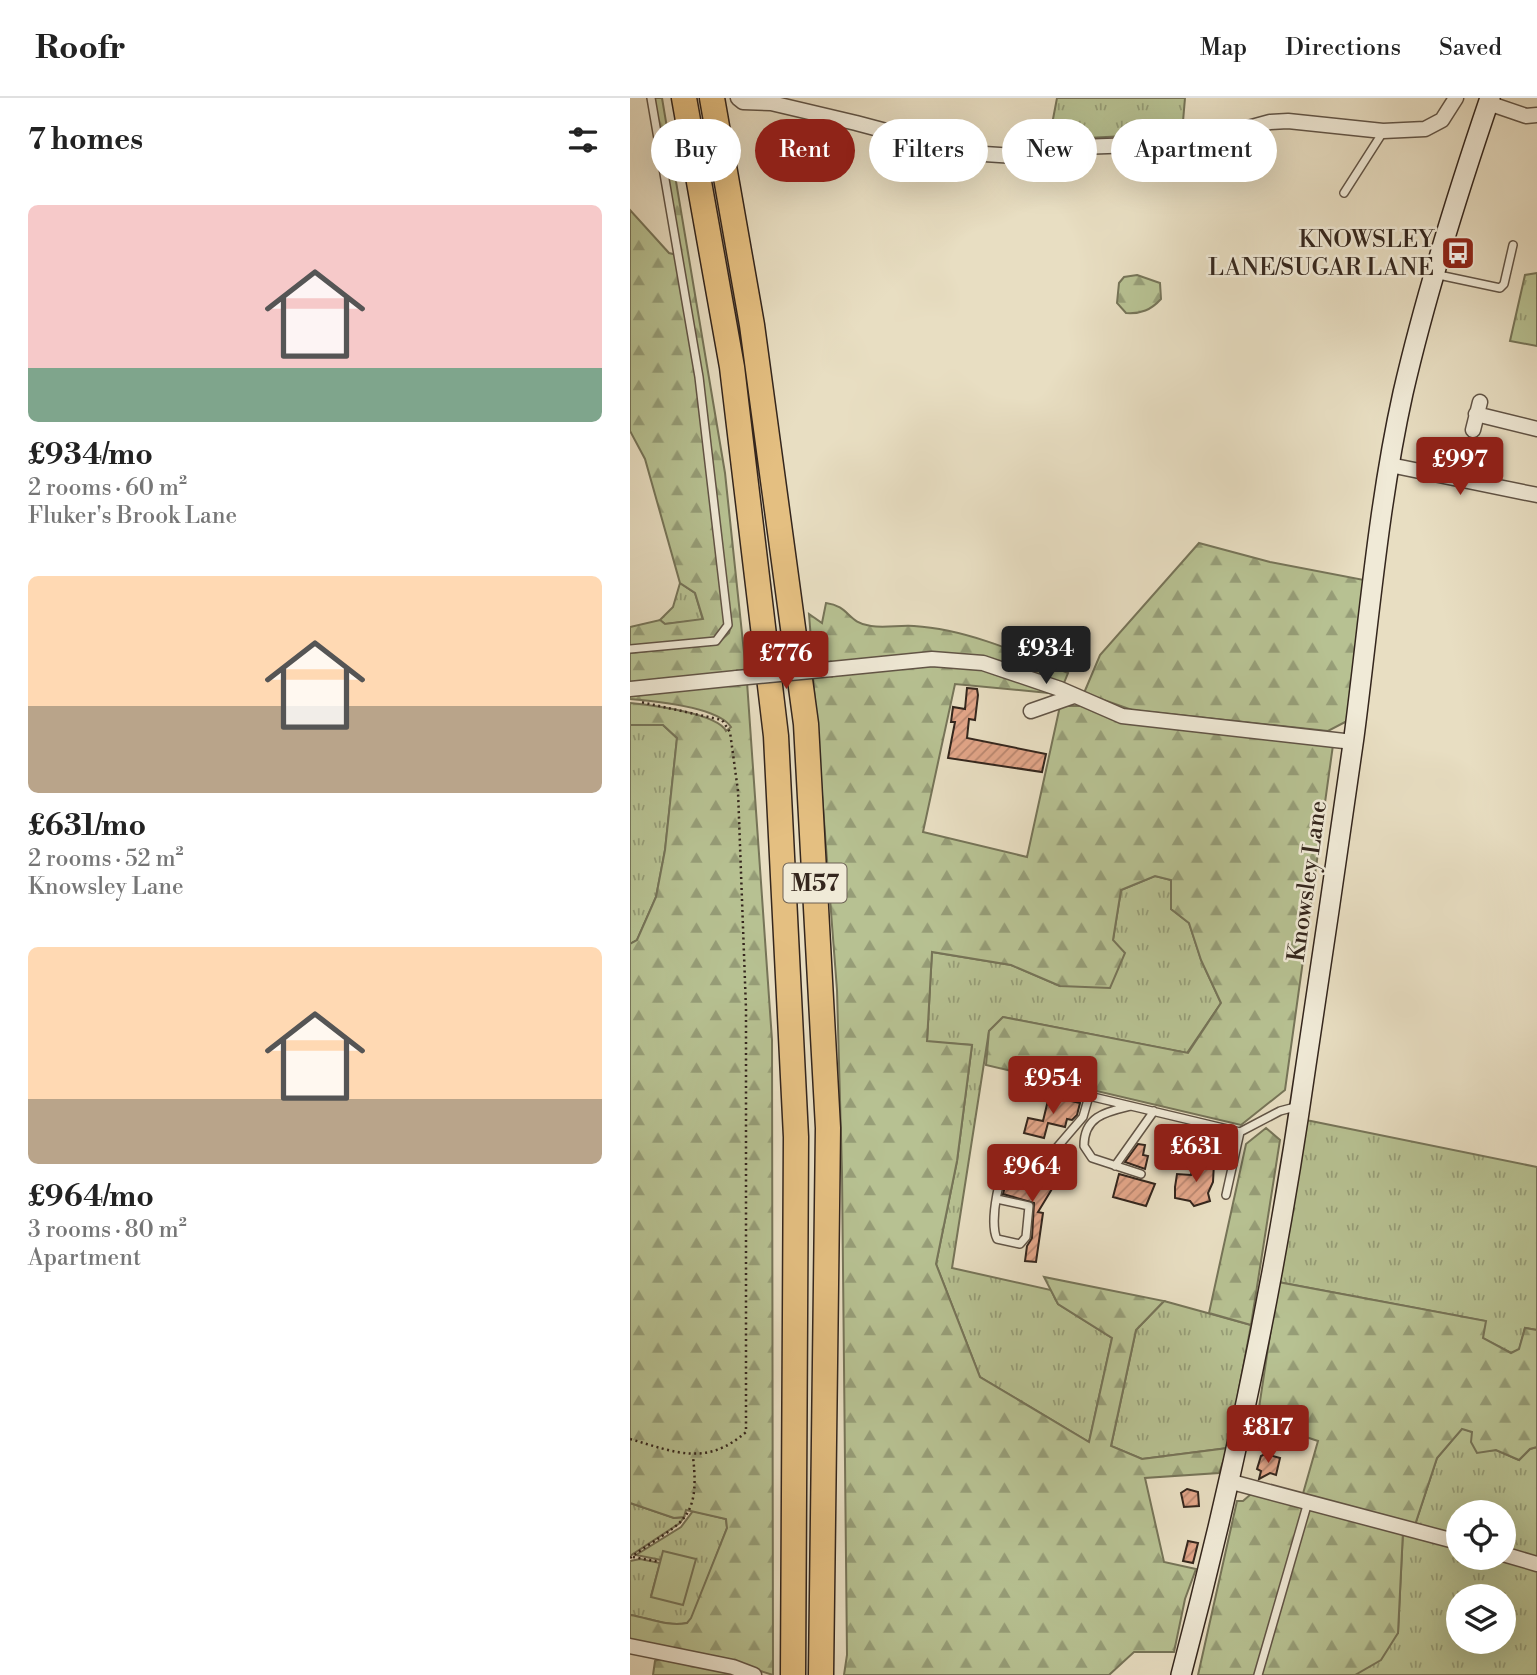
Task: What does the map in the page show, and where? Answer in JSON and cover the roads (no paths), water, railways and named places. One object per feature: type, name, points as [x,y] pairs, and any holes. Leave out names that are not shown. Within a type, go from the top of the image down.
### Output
[{"type":"highway","name":"M57","points":[[684,98],[732,367],[776,736],[796,1137],[793,1675]]},
{"type":"highway","name":"M57","points":[[712,98],[752,325],[806,723],[828,1128],[821,1675]]},
{"type":"main road","name":"Knowsley Lane","points":[[1181,1675],[1228,1481],[1269,1287],[1300,1106],[1403,395],[1434,274],[1489,101]]},
{"type":"street","points":[[738,98],[743,102],[771,103],[988,156],[1015,156],[1079,147],[1193,143],[1270,122],[1288,121],[1383,131],[1434,125],[1451,110],[1456,98]]},
{"type":"street","points":[[1489,101],[1527,116],[1537,116]]},
{"type":"street","points":[[1474,430],[1478,408],[1537,429]]},
{"type":"street","points":[[1391,465],[1537,495]]},
{"type":"street","points":[[630,689],[932,659],[983,663],[1074,695],[1122,716],[1353,742]]},
{"type":"street","points":[[1031,711],[1074,695]]},
{"type":"street","points":[[1228,1481],[1446,1539]]},
{"type":"street","points":[[1516,1557],[1537,1563]]},
{"type":"street","points":[[630,1646],[733,1667],[754,1675]]},
{"type":"lane","points":[[630,649],[716,641],[728,625],[701,390],[651,98]]},
{"type":"lane","points":[[1344,193],[1382,138],[1383,131]]},
{"type":"lane","points":[[1434,274],[1500,288],[1504,284],[1513,245]]},
{"type":"lane","points":[[997,1199],[1030,1206],[1026,1237],[1020,1244],[997,1239],[994,1232],[997,1199],[1001,1171],[1013,1154],[1047,1159],[1083,1117],[1089,1096],[1240,1132],[1280,1111],[1300,1106]]},
{"type":"lane","points":[[1132,1106],[1097,1116],[1085,1134],[1088,1156],[1141,1174]]},
{"type":"lane","points":[[1115,1166],[1154,1111]]},
{"type":"lane","points":[[1226,1195],[1240,1132]]},
{"type":"lane","points":[[1258,1675],[1308,1502]]},
{"type":"place","name":"KNOWSLEY LANE/SUGAR LANE","points":[[1458,253]]}]
